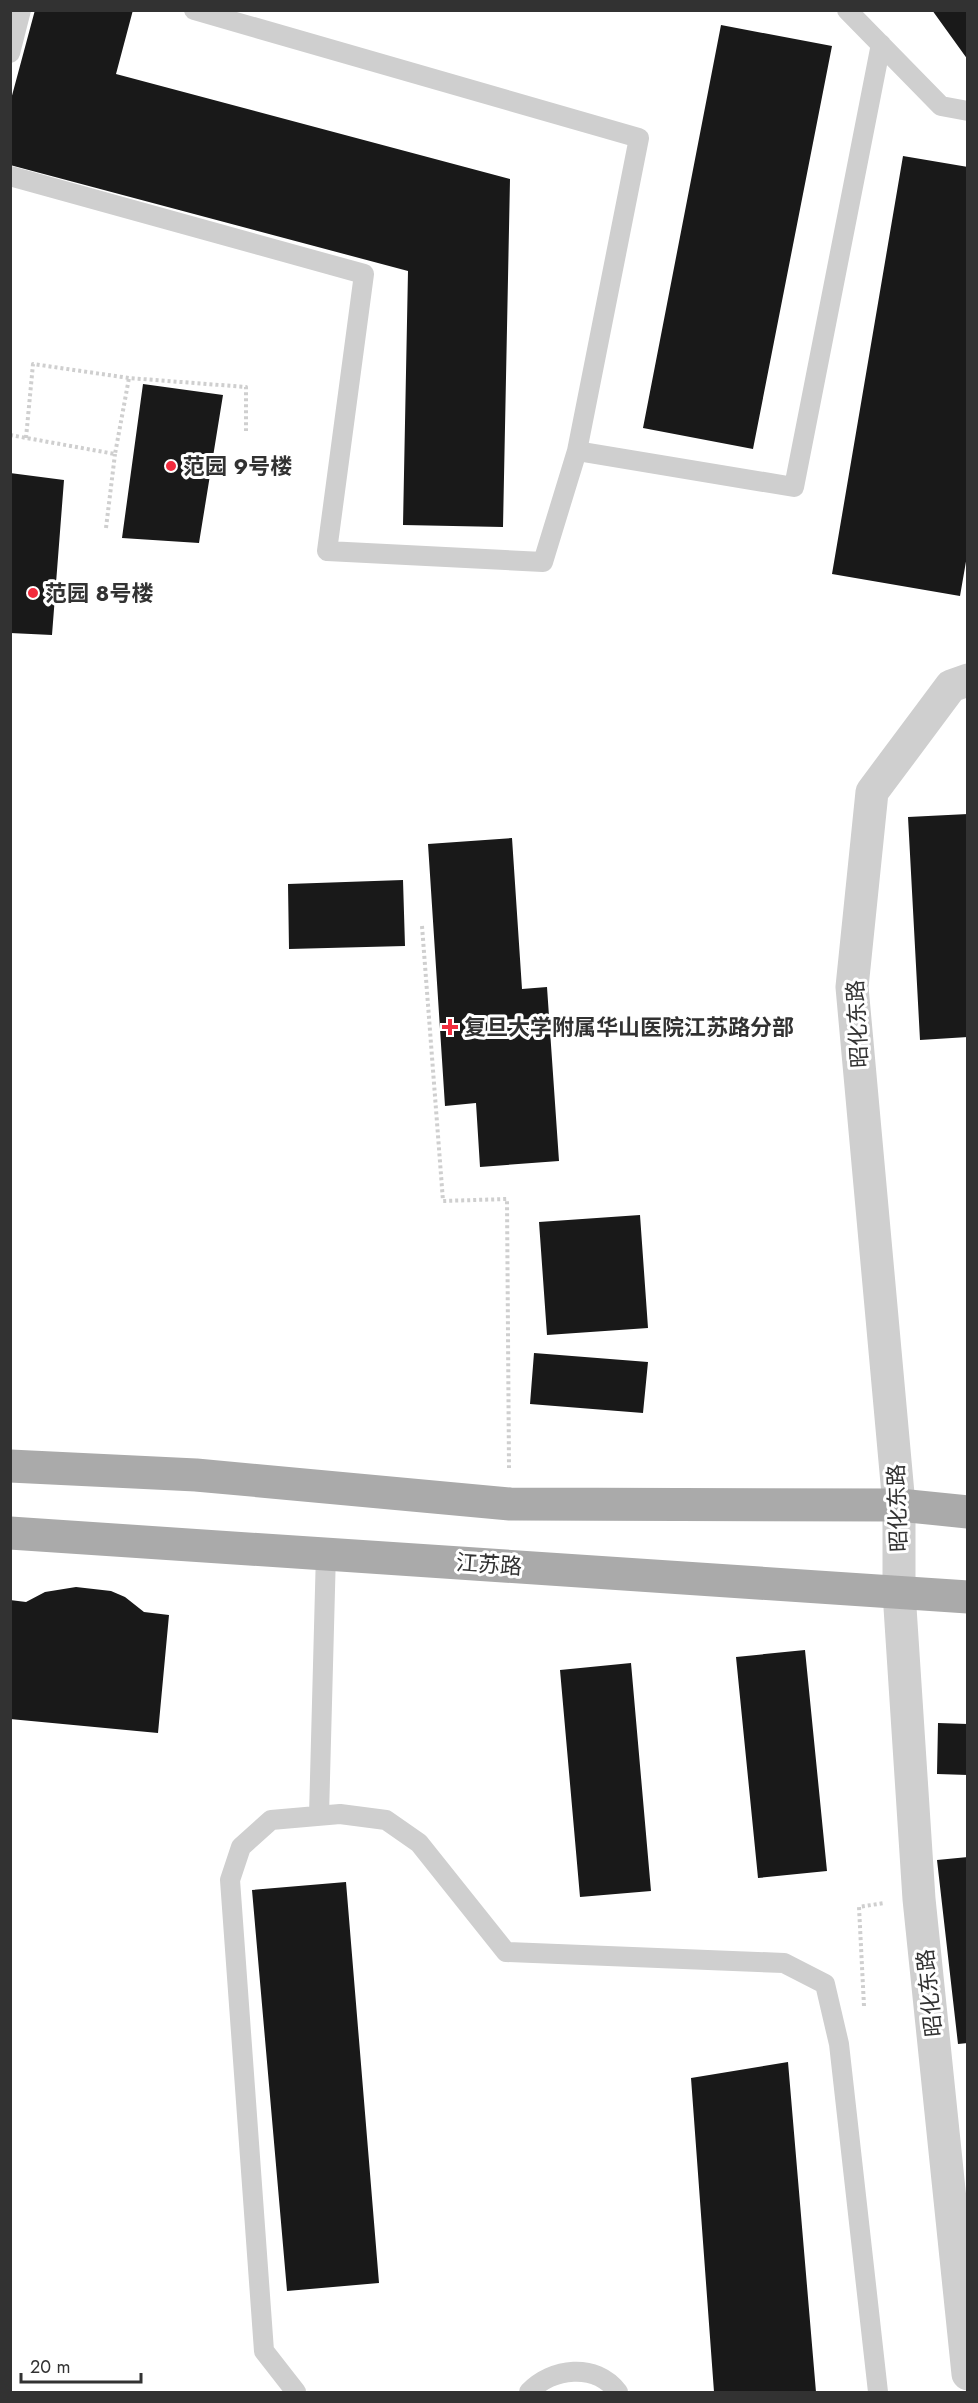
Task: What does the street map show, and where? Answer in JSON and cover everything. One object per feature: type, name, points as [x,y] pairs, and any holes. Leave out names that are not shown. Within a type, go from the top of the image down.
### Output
[{"type":"main road","points":[[10,1466],[196,1475],[510,1504],[899,1505],[968,1512]]},
{"type":"main road","name":"江苏路","points":[[10,1533],[326,1552],[968,1597]]},
{"type":"street","name":"昭化东路","points":[[968,680],[951,686],[872,792],[852,987],[899,1505],[898,1592],[919,1899],[968,2374]]},
{"type":"lane","points":[[10,53],[21,10]]},
{"type":"lane","points":[[10,176],[364,274],[327,551],[543,562],[577,451],[639,138],[194,10]]},
{"type":"lane","points":[[848,10],[941,106],[968,111]]},
{"type":"lane","points":[[577,451],[794,487],[880,44]]},
{"type":"lane","points":[[319,1816],[326,1552]]},
{"type":"lane","points":[[296,2392],[264,2351],[230,1880],[241,1847],[271,1820],[340,1815],[386,1820],[418,1843],[506,1952],[784,1963],[825,1984],[839,2044],[878,2392]]},
{"type":"lane","points":[[529,2392],[544,2379],[562,2372],[580,2372],[598,2376],[618,2392]]},
{"type":"path","points":[[26,438],[33,364],[129,378],[246,387],[246,431]]},
{"type":"path","points":[[106,528],[115,454],[129,378]]},
{"type":"path","points":[[10,435],[115,454]]},
{"type":"path","points":[[422,926],[442,1201],[507,1199],[510,1504]]},
{"type":"path","points":[[839,2044],[865,2036],[859,1907],[919,1899]]},
{"type":"building","points":[[35,10],[133,10],[116,74],[510,179],[503,527],[403,525],[408,271],[10,165],[10,103]]},
{"type":"building","points":[[932,10],[968,10],[968,60]]},
{"type":"building","points":[[721,25],[832,46],[753,449],[643,428]]},
{"type":"building","points":[[903,156],[968,167],[968,550],[960,596],[832,574]]},
{"type":"building","name":"范园 9号楼","points":[[143,384],[223,395],[199,543],[122,538]]},
{"type":"building","name":"范园 8号楼","points":[[10,473],[64,480],[52,635],[10,633]]},
{"type":"building","points":[[968,814],[968,1037],[920,1040],[908,817]]},
{"type":"building","points":[[512,838],[522,989],[547,987],[559,1161],[480,1167],[476,1103],[445,1106],[428,844]]},
{"type":"building","points":[[403,880],[405,946],[289,949],[288,884]]},
{"type":"building","points":[[640,1215],[648,1328],[547,1335],[539,1222]]},
{"type":"building","points":[[534,1353],[648,1362],[643,1413],[530,1404]]},
{"type":"building","points":[[76,1587],[111,1591],[125,1597],[144,1612],[169,1615],[158,1733],[10,1719],[10,1600],[26,1602],[45,1592]]},
{"type":"building","points":[[805,1650],[827,1871],[758,1878],[736,1657]]},
{"type":"building","points":[[631,1663],[651,1891],[580,1897],[560,1670]]},
{"type":"building","points":[[938,1723],[968,1724],[968,1775],[937,1774]]},
{"type":"building","points":[[968,1857],[968,2043],[958,2044],[937,1860]]},
{"type":"building","points":[[346,1882],[379,2283],[287,2291],[252,1890]]},
{"type":"building","points":[[788,2062],[816,2392],[714,2392],[691,2078]]},
{"type":"place","name":"范园 9号楼","points":[[171,466]]},
{"type":"place","name":"范园 8号楼","points":[[33,593]]},
{"type":"place","name":"复旦大学附属华山医院江苏路分部","points":[[450,1027]]}]
